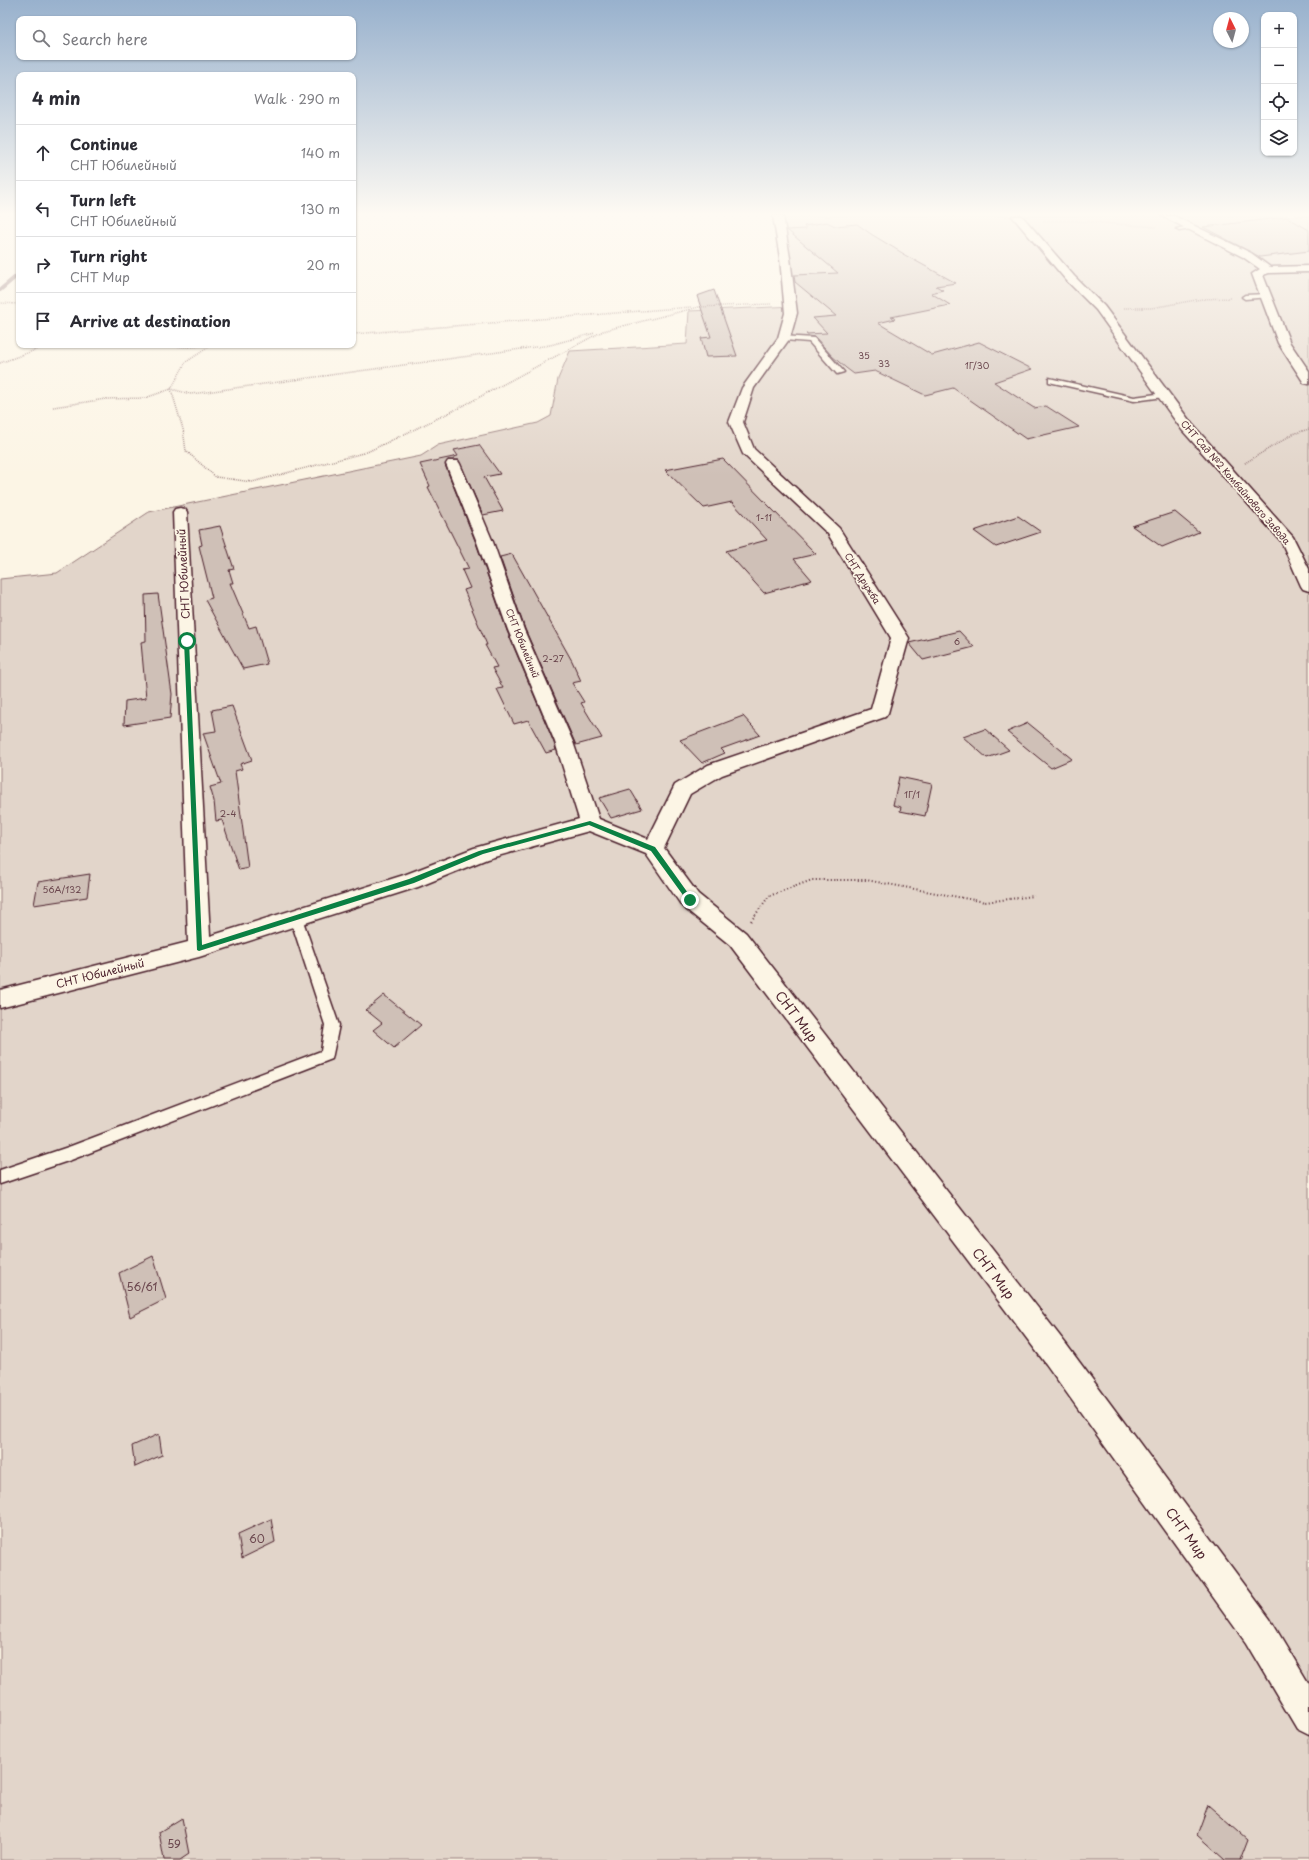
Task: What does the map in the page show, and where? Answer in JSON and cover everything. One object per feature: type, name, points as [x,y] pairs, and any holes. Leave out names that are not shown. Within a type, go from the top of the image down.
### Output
[{"type":"street","name":"СНТ Сад №2 Комбайнового Завода","points":[[1095,303],[1187,427],[1288,540],[1309,586]]},
{"type":"street","points":[[1270,303],[1284,343],[1309,380]]},
{"type":"street","name":"СНТ Дружба","points":[[653,849],[682,790],[715,770],[879,713],[893,667],[900,638],[834,531],[748,451],[736,422],[748,388],[784,338],[791,313],[790,305]]},
{"type":"street","name":"СНТ Юбилейный","points":[[0,999],[199,948],[411,881],[481,853],[590,823],[564,742],[516,630],[485,542],[453,464]]},
{"type":"street","name":"СНТ Юбилейный","points":[[180,512],[199,948]]},
{"type":"street","points":[[590,823],[653,849]]},
{"type":"street","name":"СНТ Мир","points":[[653,849],[690,900],[738,939],[1056,1354],[1258,1631],[1309,1717]]},
{"type":"lane","points":[[784,338],[811,340],[840,372]]},
{"type":"lane","points":[[1052,380],[1134,399],[1164,395]]},
{"type":"lane","points":[[0,1177],[71,1154],[327,1055],[332,1025],[296,918]]},
{"type":"path","points":[[0,303],[16,304]]},
{"type":"path","points":[[1100,308],[1150,308],[1180,303]]},
{"type":"path","points":[[356,334],[699,307],[755,304],[790,305]]},
{"type":"path","points":[[53,407],[106,399],[145,398],[171,389],[191,394],[550,345],[699,307]]},
{"type":"path","points":[[207,348],[186,362],[171,389],[183,429],[186,451],[216,477],[252,482],[367,452],[457,409],[602,331]]},
{"type":"path","points":[[0,363],[41,348]]},
{"type":"path","points":[[1227,473],[1293,434],[1309,429]]},
{"type":"path","points":[[738,939],[769,896],[812,880],[866,880],[985,902],[1034,896]]},
{"type":"shaded area","points":[[794,303],[1309,303],[1309,1860],[0,1860],[0,579],[57,573],[149,512],[421,456],[438,445],[538,423],[551,416],[558,379],[570,351],[687,344],[689,311],[794,306]]},
{"type":"building","points":[[699,303],[718,303],[737,356],[706,357],[701,338],[711,337]]},
{"type":"building","points":[[820,303],[947,303],[950,305],[891,317],[895,319],[878,323],[932,355],[979,342],[1032,369],[994,382],[1034,408],[1046,406],[1079,427],[1026,439],[953,388],[925,395],[875,371],[854,374],[832,356],[815,337],[806,334],[827,333],[813,318],[836,316]]},
{"type":"building","points":[[479,445],[500,474],[484,477],[503,511],[483,515],[459,460],[448,460],[445,465],[476,543],[507,631],[554,743],[556,750],[546,753],[528,720],[514,724],[497,689],[503,688],[492,668],[497,667],[485,645],[487,645],[464,590],[470,588],[462,570],[469,569],[428,487],[430,486],[420,464],[458,456],[454,450]]},
{"type":"building","points":[[723,459],[816,554],[794,559],[812,580],[764,593],[726,551],[767,540],[732,502],[704,508],[665,470]]},
{"type":"building","points":[[1175,512],[1199,532],[1162,547],[1132,526]]},
{"type":"building","points":[[1018,516],[1041,532],[996,547],[974,531]]},
{"type":"building","points":[[220,526],[234,569],[229,570],[233,583],[230,583],[249,628],[256,626],[267,664],[243,669],[205,600],[212,598],[199,546],[202,545],[199,530]]},
{"type":"building","points":[[512,554],[572,661],[581,681],[572,683],[584,702],[581,703],[602,738],[576,745],[525,629],[500,557]]},
{"type":"building","points":[[158,594],[172,694],[170,718],[124,725],[125,701],[146,698],[141,642],[146,641],[145,595]]},
{"type":"building","points":[[959,631],[974,647],[923,660],[909,643]]},
{"type":"building","points":[[232,706],[252,760],[240,764],[242,769],[235,771],[248,868],[239,870],[222,820],[216,821],[214,801],[210,787],[221,784],[203,733],[216,731],[212,710]]},
{"type":"building","points":[[743,716],[760,735],[721,749],[725,753],[702,763],[680,740]]},
{"type":"building","points":[[1028,723],[1072,759],[1051,768],[1007,732]]},
{"type":"building","points":[[985,729],[1009,750],[987,758],[963,737]]},
{"type":"building","points":[[899,777],[932,784],[925,816],[900,811],[901,807],[893,805]]},
{"type":"building","points":[[630,789],[642,809],[611,818],[599,798]]},
{"type":"building","points":[[90,874],[87,897],[34,905],[38,882]]},
{"type":"building","points":[[384,995],[421,1025],[394,1048],[373,1030],[382,1023],[366,1010]]},
{"type":"building","points":[[153,1256],[166,1299],[130,1317],[119,1273]]},
{"type":"building","points":[[159,1434],[162,1455],[135,1467],[132,1446]]},
{"type":"building","points":[[271,1519],[275,1542],[242,1558],[238,1534]]},
{"type":"building","points":[[1208,1805],[1247,1839],[1239,1860],[1225,1860],[1197,1835]]},
{"type":"building","points":[[182,1818],[189,1854],[180,1860],[164,1860],[159,1832]]},
{"type":"route","points":[[187,641],[199,948],[411,881],[481,853],[590,823],[653,849],[690,900]]}]
